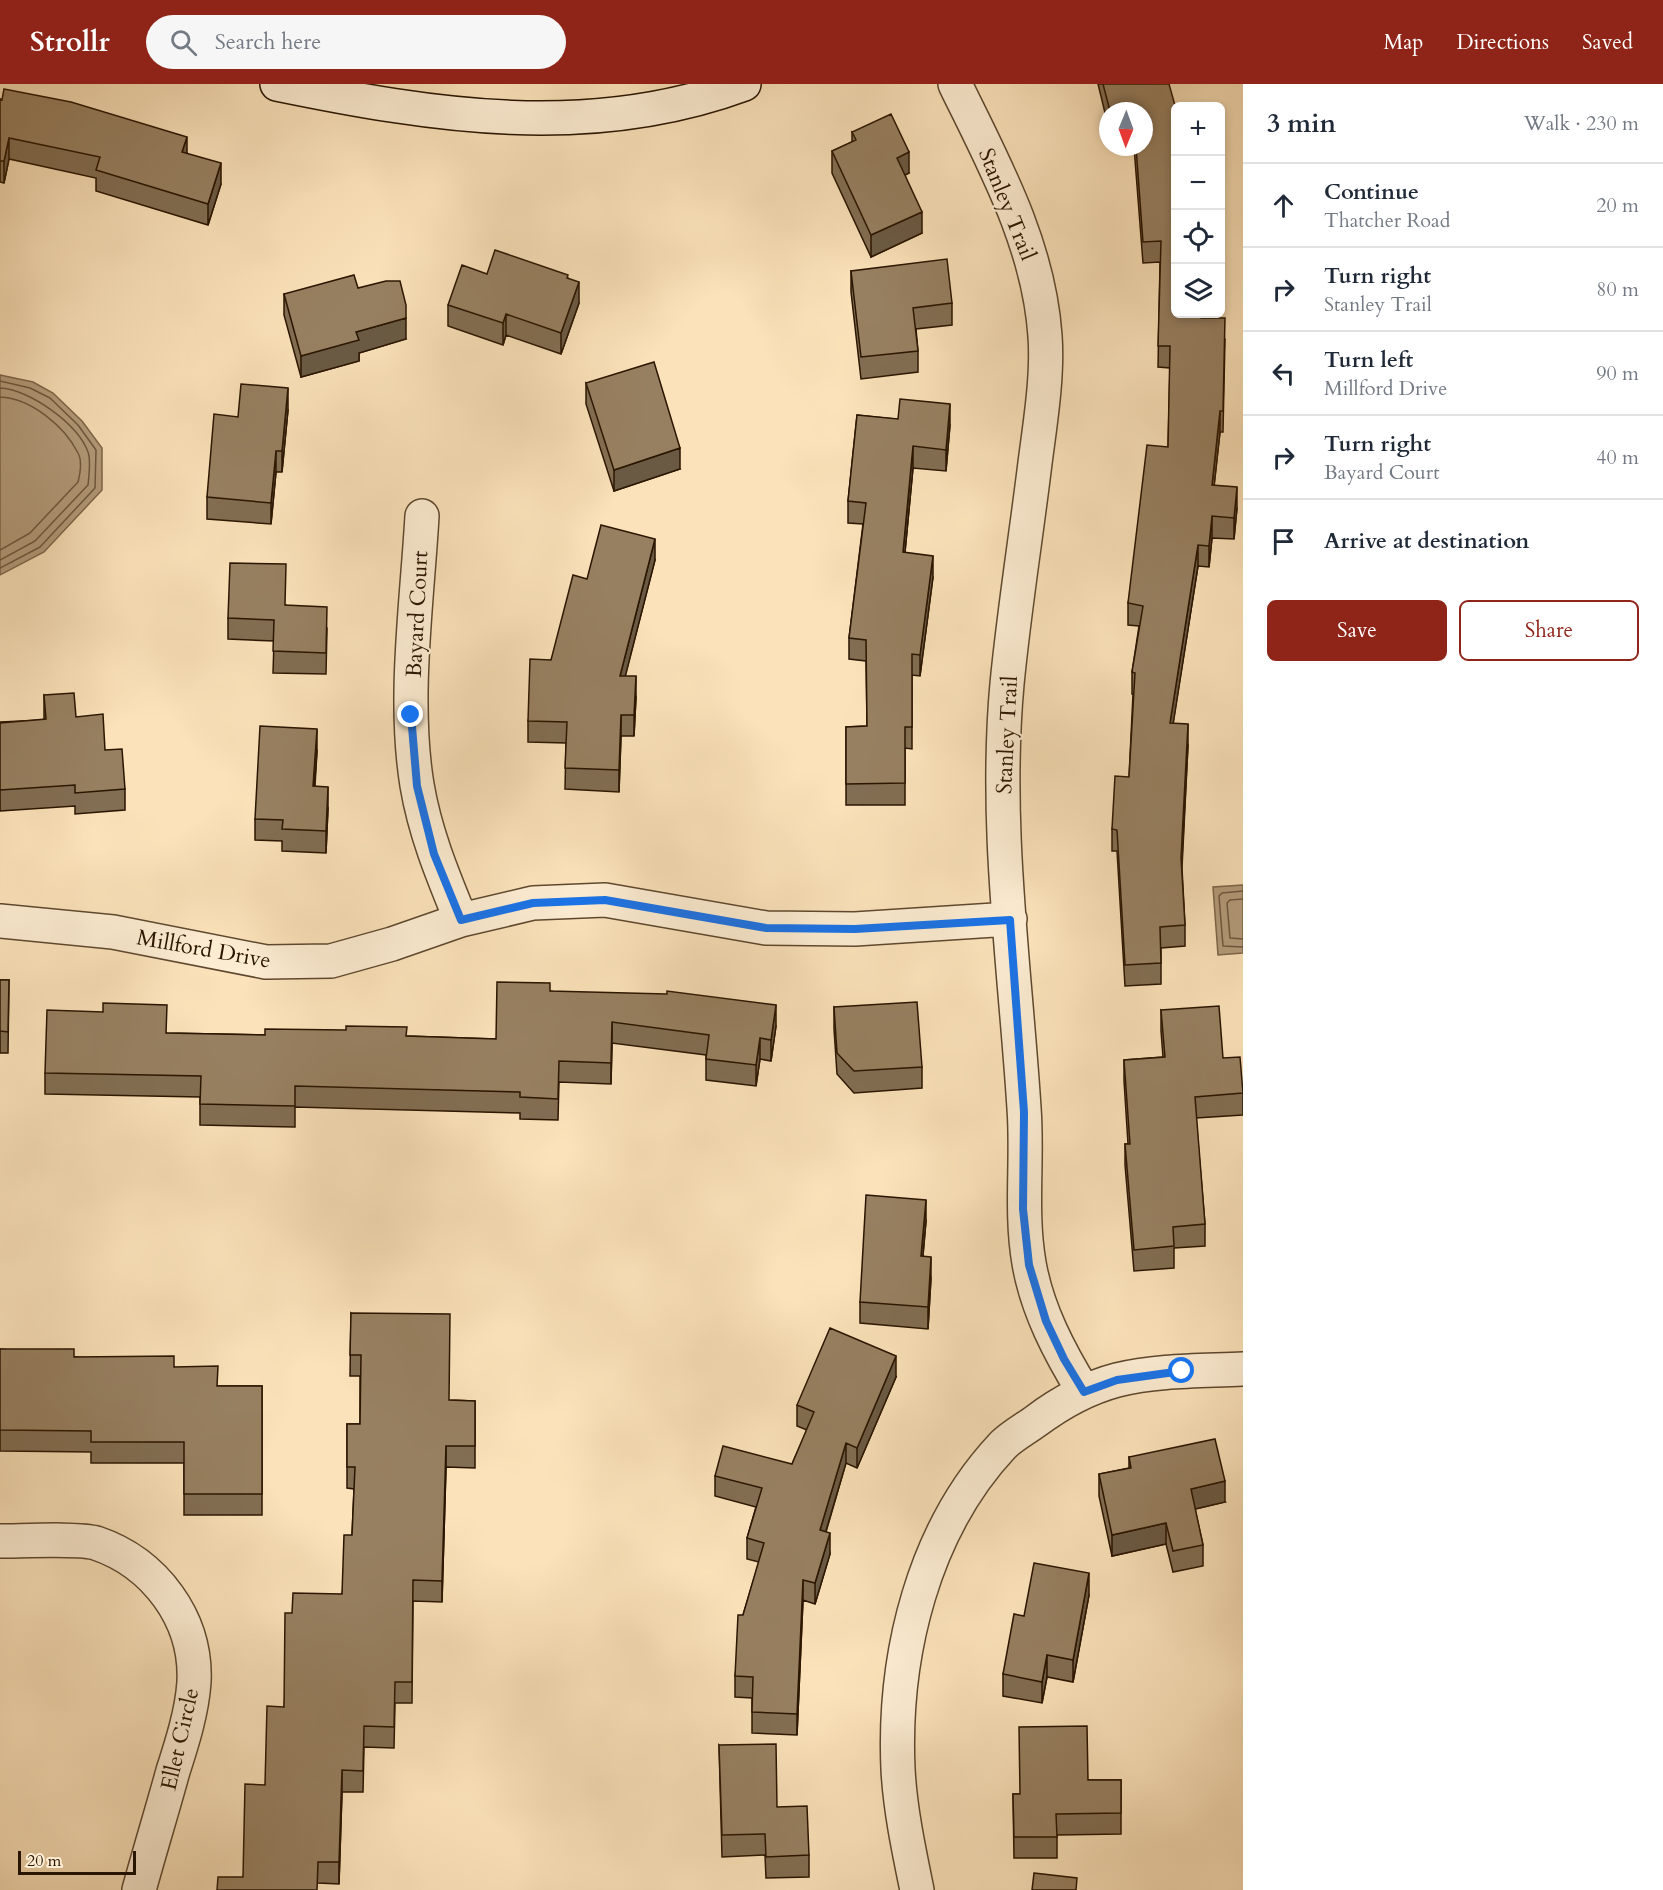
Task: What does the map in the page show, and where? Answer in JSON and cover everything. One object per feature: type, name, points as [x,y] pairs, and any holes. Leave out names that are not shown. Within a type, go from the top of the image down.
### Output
[{"type":"street","points":[[277,84],[389,107],[500,118],[615,115],[723,92],[744,84]]},
{"type":"street","name":"Stanley Trail","points":[[955,84],[1001,180],[1032,256],[1046,337],[1040,420],[1006,707],[1002,772],[1004,864],[1024,1112],[1023,1209],[1029,1265],[1046,1321],[1064,1359],[1084,1392]]},
{"type":"street","name":"Bayard Court","points":[[422,516],[411,715],[417,786],[434,854],[461,920]]},
{"type":"street","name":"Millford Drive","points":[[0,921],[113,932],[267,962],[331,961],[392,944],[461,920],[533,903],[605,900],[766,928],[855,929],[1010,920]]},
{"type":"street","points":[[917,1890],[898,1770],[900,1694],[912,1621],[934,1551],[964,1493],[1005,1444],[1059,1404],[1084,1392],[1117,1380],[1182,1371],[1243,1369]]},
{"type":"street","name":"Ellet Circle","points":[[0,1540],[94,1542],[127,1557],[153,1577],[177,1609],[190,1640],[194,1682],[186,1726],[139,1890]]},
{"type":"water","points":[[0,375],[33,382],[53,393],[82,421],[102,448],[102,490],[44,552],[0,575]]},
{"type":"water","points":[[1243,885],[1243,953],[1218,955],[1213,887]]},
{"type":"building","points":[[1103,84],[1169,84],[1174,102],[1171,102],[1171,318],[1225,318],[1223,411],[1220,411],[1212,485],[1237,487],[1234,518],[1212,516],[1209,546],[1198,545],[1170,723],[1188,724],[1181,858],[1185,925],[1160,927],[1161,963],[1125,965],[1117,830],[1112,829],[1115,776],[1129,777],[1135,673],[1132,672],[1143,606],[1128,603],[1147,445],[1168,447],[1170,346],[1158,346],[1161,241],[1143,242],[1137,156],[1153,156],[1153,102],[1108,102]]},
{"type":"building","points":[[4,89],[71,102],[187,137],[182,152],[221,163],[208,204],[96,170],[100,157],[9,138],[4,161],[0,161],[0,99],[2,100]]},
{"type":"building","points":[[891,114],[909,152],[897,158],[922,212],[871,235],[832,151],[856,140],[852,132]]},
{"type":"building","points":[[495,250],[568,275],[567,278],[579,282],[561,333],[506,314],[503,323],[448,305],[462,265],[487,274]]},
{"type":"building","points":[[947,259],[952,303],[913,308],[918,351],[861,357],[851,271]]},
{"type":"building","points":[[354,275],[358,288],[386,281],[400,281],[406,305],[406,318],[356,332],[359,340],[301,356],[284,294]]},
{"type":"building","points":[[654,362],[680,448],[614,470],[586,383]]},
{"type":"building","points":[[241,384],[288,388],[282,451],[276,451],[271,503],[207,497],[214,414],[238,417]]},
{"type":"building","points":[[900,399],[950,404],[946,450],[913,446],[903,552],[933,556],[920,655],[912,654],[912,727],[905,727],[905,783],[846,784],[846,727],[867,726],[866,640],[849,638],[866,503],[848,501],[857,415],[898,419]]},
{"type":"building","points":[[601,525],[655,539],[620,676],[636,676],[634,715],[621,715],[619,770],[565,768],[567,722],[528,721],[530,659],[551,660],[573,575],[587,579]]},
{"type":"building","points":[[230,563],[286,564],[285,605],[327,607],[326,653],[273,651],[274,620],[228,618]]},
{"type":"building","points":[[74,693],[76,717],[103,714],[105,750],[122,749],[125,789],[75,793],[75,785],[0,790],[0,723],[46,719],[44,695]]},
{"type":"building","points":[[260,726],[317,729],[313,786],[328,787],[326,831],[282,829],[283,820],[255,819]]},
{"type":"building","points":[[0,980],[9,980],[8,1032],[0,1031]]},
{"type":"building","points":[[497,982],[550,983],[550,991],[667,994],[667,991],[776,1005],[771,1040],[760,1038],[756,1065],[706,1059],[709,1035],[612,1022],[611,1063],[559,1061],[558,1099],[520,1097],[520,1092],[295,1086],[295,1106],[200,1104],[201,1076],[45,1073],[47,1010],[103,1012],[103,1003],[167,1005],[166,1033],[265,1035],[265,1029],[346,1030],[346,1026],[407,1027],[406,1036],[496,1039]]},
{"type":"building","points":[[917,1002],[922,1067],[854,1071],[837,1053],[834,1007]]},
{"type":"building","points":[[1219,1006],[1223,1058],[1240,1057],[1243,1093],[1195,1097],[1205,1224],[1173,1227],[1174,1246],[1134,1250],[1125,1144],[1130,1144],[1124,1060],[1165,1057],[1161,1010]]},
{"type":"building","points":[[866,1195],[926,1200],[921,1256],[931,1257],[928,1307],[860,1302]]},
{"type":"building","points":[[351,1313],[450,1314],[449,1400],[475,1401],[475,1446],[446,1446],[442,1581],[413,1580],[412,1682],[395,1682],[394,1727],[364,1726],[363,1771],[342,1770],[339,1862],[318,1862],[317,1890],[217,1890],[218,1877],[243,1877],[245,1784],[265,1785],[267,1706],[284,1707],[285,1613],[292,1613],[293,1593],[342,1594],[344,1535],[352,1535],[355,1467],[347,1467],[347,1424],[360,1424],[361,1355],[350,1355]]},
{"type":"building","points":[[830,1328],[896,1356],[857,1448],[846,1443],[820,1530],[830,1533],[815,1583],[803,1580],[797,1714],[752,1712],[753,1677],[735,1676],[738,1615],[743,1615],[764,1543],[747,1538],[762,1488],[715,1476],[723,1446],[792,1464],[814,1412],[797,1405]]},
{"type":"building","points":[[0,1349],[74,1349],[74,1357],[174,1356],[174,1367],[218,1366],[217,1386],[262,1386],[262,1494],[184,1494],[184,1442],[91,1442],[91,1431],[0,1430]]},
{"type":"building","points":[[1215,1439],[1225,1481],[1191,1489],[1203,1545],[1173,1551],[1166,1523],[1112,1535],[1099,1474],[1131,1468],[1129,1457]]},
{"type":"building","points":[[1034,1563],[1089,1573],[1073,1660],[1047,1655],[1042,1682],[1003,1674],[1014,1614],[1024,1616]]},
{"type":"building","points":[[1087,1726],[1088,1780],[1121,1780],[1121,1813],[1056,1814],[1057,1837],[1014,1837],[1013,1794],[1020,1794],[1019,1727]]},
{"type":"building","points":[[776,1744],[777,1807],[807,1806],[809,1855],[766,1857],[765,1834],[722,1835],[719,1745]]},
{"type":"building","points":[[1034,1873],[1077,1878],[1076,1890],[1032,1890]]},
{"type":"route","points":[[411,715],[417,786],[434,854],[461,920],[533,903],[605,900],[766,928],[855,929],[1010,920],[1015,1016],[1024,1112],[1023,1209],[1029,1265],[1046,1321],[1064,1359],[1084,1392],[1117,1380],[1182,1371]]}]
